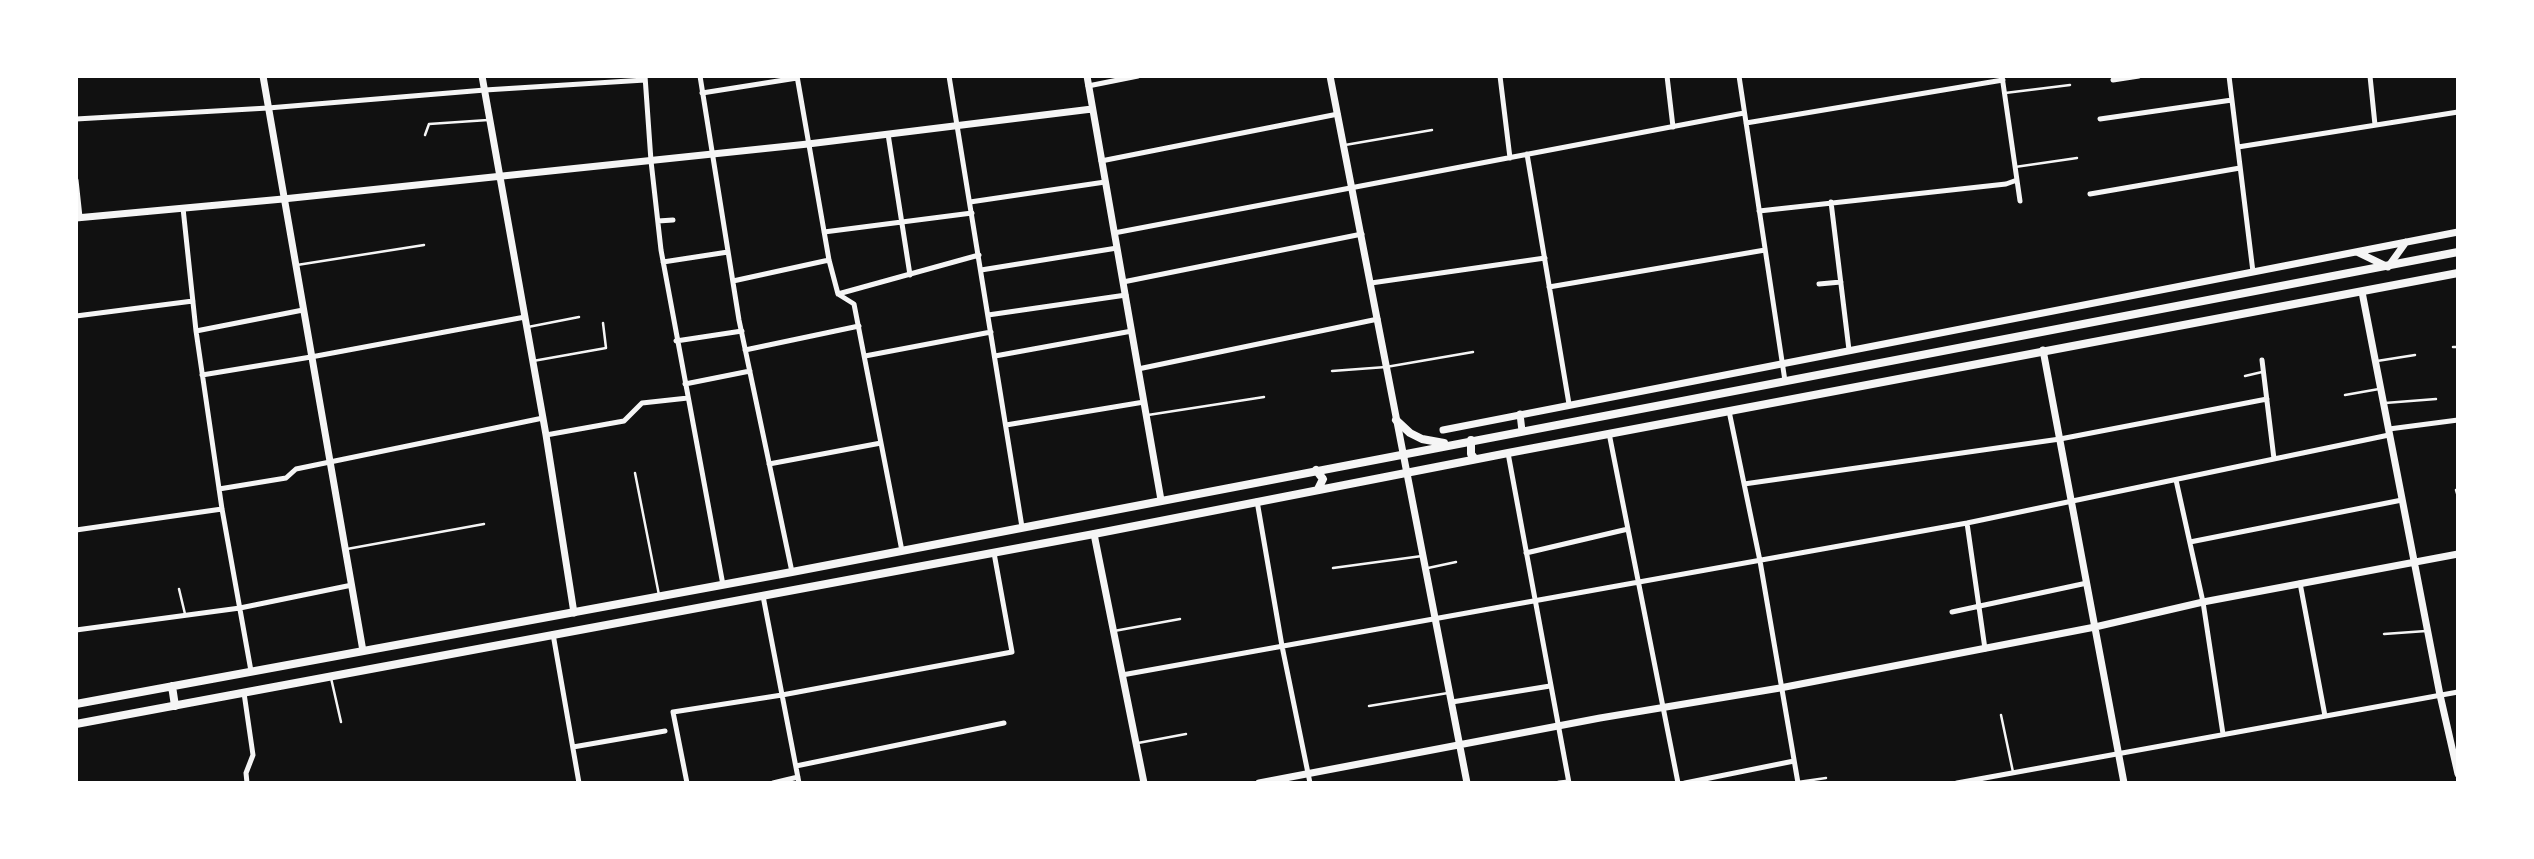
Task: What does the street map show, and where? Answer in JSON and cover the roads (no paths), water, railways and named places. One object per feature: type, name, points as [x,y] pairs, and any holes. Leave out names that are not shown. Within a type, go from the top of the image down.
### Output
[{"type":"main road","points":[[76,704],[792,572],[1402,453],[2388,267],[2458,252]]},
{"type":"main road","points":[[76,724],[994,553],[1508,452],[2458,273]]},
{"type":"main road","points":[[1396,420],[1410,433],[1422,439],[1451,444]]},
{"type":"main road","points":[[1471,440],[1470,454],[1475,459]]},
{"type":"main road","points":[[1316,470],[1323,479],[1318,489]]},
{"type":"main road","points":[[172,686],[175,706]]},
{"type":"street","points":[[263,76],[363,651]]},
{"type":"street","points":[[482,76],[546,435],[574,613]]},
{"type":"street","points":[[700,76],[745,350],[792,572]]},
{"type":"street","points":[[949,76],[1022,528]]},
{"type":"street","points":[[1087,76],[1160,500]]},
{"type":"street","points":[[1088,86],[1138,76]]},
{"type":"street","points":[[1330,76],[1467,783]]},
{"type":"street","points":[[1500,76],[1510,158]]},
{"type":"street","points":[[1667,76],[1673,127]]},
{"type":"street","points":[[1739,76],[1785,381]]},
{"type":"street","points":[[2113,80],[2139,76]]},
{"type":"street","points":[[2229,76],[2253,272]]},
{"type":"street","points":[[2370,76],[2375,125]]},
{"type":"street","points":[[702,93],[797,77],[830,260],[838,294],[854,304],[902,551]]},
{"type":"street","points":[[76,119],[268,108],[645,78],[651,160],[663,262],[676,341],[723,585]]},
{"type":"street","points":[[1746,123],[2003,78],[2020,201]]},
{"type":"street","points":[[2100,119],[2232,100]]},
{"type":"street","points":[[76,180],[78,217],[283,199],[808,144],[1092,109]]},
{"type":"street","points":[[2238,147],[2458,112]]},
{"type":"street","points":[[1114,233],[1744,113]]},
{"type":"street","points":[[1101,161],[1338,114]]},
{"type":"street","points":[[888,134],[910,274]]},
{"type":"street","points":[[1527,154],[1569,404]]},
{"type":"street","points":[[2090,194],[2240,168]]},
{"type":"street","points":[[1759,211],[2006,184],[2018,180]]},
{"type":"street","points":[[970,202],[1105,182]]},
{"type":"street","points":[[1831,202],[1849,350]]},
{"type":"street","points":[[183,208],[196,331],[219,489],[252,671]]},
{"type":"street","points":[[824,232],[972,213]]},
{"type":"street","points":[[658,221],[672,220]]},
{"type":"street","points":[[1443,430],[2458,232]]},
{"type":"street","points":[[1123,282],[1362,234]]},
{"type":"street","points":[[2356,252],[2388,267],[2406,242]]},
{"type":"street","points":[[981,270],[1117,248]]},
{"type":"street","points":[[1550,287],[1764,250]]},
{"type":"street","points":[[663,262],[728,252]]},
{"type":"street","points":[[838,294],[979,255]]},
{"type":"street","points":[[1371,283],[1544,258]]},
{"type":"street","points":[[733,280],[830,260]]},
{"type":"street","points":[[1819,284],[1841,282]]},
{"type":"street","points":[[2362,292],[2440,696],[2458,774]]},
{"type":"street","points":[[988,315],[1126,296]]},
{"type":"street","points":[[76,316],[193,301]]},
{"type":"street","points":[[196,331],[303,310]]},
{"type":"street","points":[[202,374],[311,358],[525,317]]},
{"type":"street","points":[[1138,369],[1378,319]]},
{"type":"street","points":[[745,350],[859,326]]},
{"type":"street","points":[[676,341],[742,331]]},
{"type":"street","points":[[995,356],[1132,331]]},
{"type":"street","points":[[865,356],[991,332]]},
{"type":"street","points":[[2044,350],[2124,783]]},
{"type":"street","points":[[2262,360],[2274,459]]},
{"type":"street","points":[[685,384],[750,372]]},
{"type":"street","points":[[546,435],[624,421],[642,403],[688,398]]},
{"type":"street","points":[[1744,484],[2060,439],[2267,399]]},
{"type":"street","points":[[1006,425],[1144,402]]},
{"type":"street","points":[[1729,410],[1760,561],[1780,688],[1798,783]]},
{"type":"street","points":[[1520,414],[1522,431]]},
{"type":"street","points":[[219,489],[286,478],[296,469],[330,464],[543,418]]},
{"type":"street","points":[[1122,675],[1760,561],[2072,502],[2274,459],[2389,432],[2458,420]]},
{"type":"street","points":[[1609,433],[1678,783]]},
{"type":"street","points":[[768,464],[881,443]]},
{"type":"street","points":[[1508,452],[1568,782],[1560,783]]},
{"type":"street","points":[[2176,480],[2203,602],[2223,734]]},
{"type":"street","points":[[2190,542],[2402,500]]},
{"type":"street","points":[[1257,501],[1282,646],[1310,783]]},
{"type":"street","points":[[76,530],[222,509]]},
{"type":"street","points":[[1967,522],[1985,648]]},
{"type":"street","points":[[1526,553],[1628,529]]},
{"type":"street","points":[[1094,534],[1144,783]]},
{"type":"street","points":[[687,783],[673,712],[782,695],[1012,652],[994,553]]},
{"type":"street","points":[[1259,783],[1558,726],[1780,688],[2096,627],[2203,602],[2458,554]]},
{"type":"street","points":[[1952,612],[2087,583]]},
{"type":"street","points":[[2300,584],[2325,716]]},
{"type":"street","points":[[76,630],[240,608],[352,585]]},
{"type":"street","points":[[763,596],[799,780],[773,783]]},
{"type":"street","points":[[553,634],[579,783]]},
{"type":"street","points":[[1452,702],[1550,686]]},
{"type":"street","points":[[1957,783],[2118,752],[2458,692]]},
{"type":"street","points":[[244,693],[253,755],[246,774],[247,783]]},
{"type":"street","points":[[796,766],[1004,723]]},
{"type":"street","points":[[573,747],[665,731]]},
{"type":"street","points":[[1685,783],[1794,761]]},
{"type":"lane","points":[[2005,93],[2070,85]]},
{"type":"lane","points":[[425,135],[429,124],[490,120]]},
{"type":"lane","points":[[1344,146],[1432,130]]},
{"type":"lane","points":[[2016,167],[2077,158]]},
{"type":"lane","points":[[295,265],[424,245]]},
{"type":"lane","points":[[527,327],[579,317]]},
{"type":"lane","points":[[533,361],[606,348],[603,324]]},
{"type":"lane","points":[[2453,347],[2458,347]]},
{"type":"lane","points":[[1332,372],[1386,367],[1473,352]]},
{"type":"lane","points":[[2375,361],[2415,355]]},
{"type":"lane","points":[[2245,376],[2264,372]]},
{"type":"lane","points":[[2345,395],[2380,388]]},
{"type":"lane","points":[[1146,415],[1264,397]]},
{"type":"lane","points":[[2383,403],[2436,399]]},
{"type":"lane","points":[[635,473],[660,596]]},
{"type":"lane","points":[[2456,490],[2458,497]]},
{"type":"lane","points":[[345,549],[484,524]]},
{"type":"lane","points":[[1333,568],[1424,556]]},
{"type":"lane","points":[[1426,568],[1456,562]]},
{"type":"lane","points":[[179,589],[185,616]]},
{"type":"lane","points":[[1113,631],[1180,619]]},
{"type":"lane","points":[[2384,634],[2428,630]]},
{"type":"lane","points":[[330,677],[341,722]]},
{"type":"lane","points":[[1369,706],[1450,693]]},
{"type":"lane","points":[[2001,715],[2013,772]]},
{"type":"lane","points":[[1136,743],[1186,734]]},
{"type":"lane","points":[[1798,783],[1826,778]]}]
